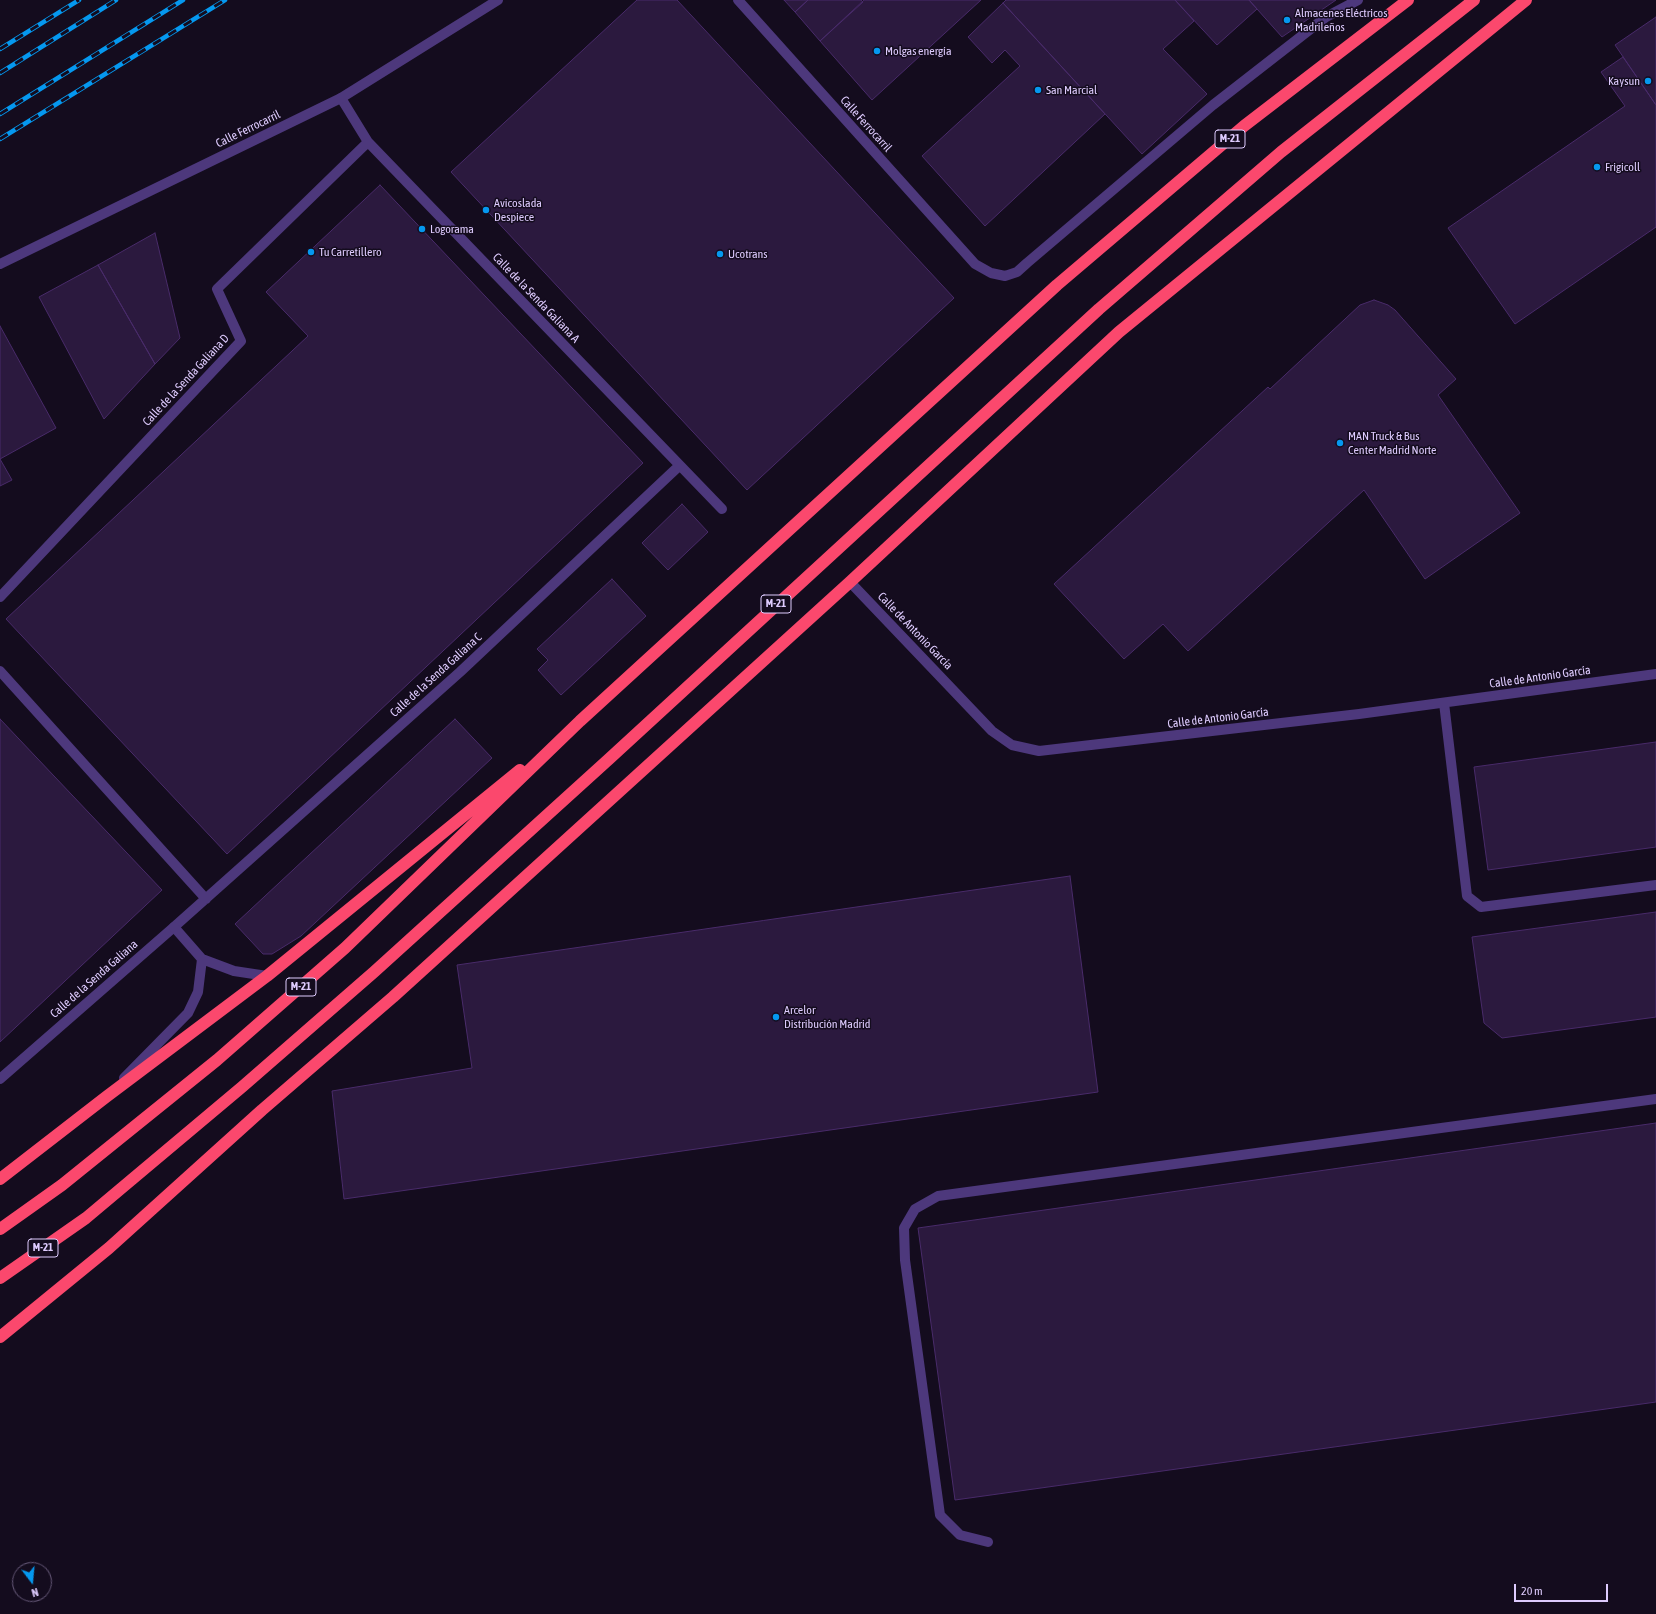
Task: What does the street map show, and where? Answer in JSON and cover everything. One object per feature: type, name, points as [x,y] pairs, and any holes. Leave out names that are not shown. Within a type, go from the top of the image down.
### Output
[{"type":"highway","name":"M-21","points":[[0,1229],[62,1186],[217,1060],[346,948],[580,721],[1057,285],[1244,126],[1408,0]]},
{"type":"highway","name":"M-21","points":[[0,1278],[86,1218],[242,1087],[344,998],[615,754],[1099,309],[1281,152],[1474,0]]},
{"type":"highway","points":[[0,1337],[110,1248],[262,1110],[394,996],[850,582],[1119,332],[1526,0]]},
{"type":"highway","points":[[0,1179],[267,976],[580,721]]},
{"type":"street","name":"Calle Ferrocarril","points":[[0,264],[341,98],[498,0]]},
{"type":"street","name":"Calle Ferrocarril","points":[[738,0],[975,264],[991,273],[1005,276],[1016,272],[1213,105],[1326,17],[1358,0]]},
{"type":"street","name":"Calle de la Senda Galiana A","points":[[341,98],[368,142],[722,509]]},
{"type":"street","name":"Calle de la Senda Galiana D","points":[[0,596],[241,341],[217,289],[368,142]]},
{"type":"street","name":"Calle de la Senda Galiana C","points":[[206,899],[460,672],[679,466]]},
{"type":"street","name":"Calle de Antonio García","points":[[850,582],[992,731],[1012,745],[1039,751],[1444,703],[1656,674]]},
{"type":"street","points":[[0,671],[206,899]]},
{"type":"street","points":[[1444,703],[1467,896],[1481,907],[1656,885]]},
{"type":"street","name":"Calle de la Senda Galiana","points":[[0,1079],[206,899]]},
{"type":"street","points":[[174,927],[202,959],[234,971],[267,976]]},
{"type":"street","points":[[106,1097],[188,1014],[198,992],[202,959]]},
{"type":"street","points":[[988,1542],[960,1535],[940,1515],[905,1260],[904,1228],[915,1209],[938,1196],[1656,1099]]},
{"type":"building","name":"Ucotrans","points":[[637,0],[677,0],[954,298],[747,490],[451,172]]},
{"type":"building","points":[[784,0],[808,0],[795,12]]},
{"type":"building","points":[[808,0],[861,0],[863,2],[820,41],[795,12]]},
{"type":"building","name":"Molgas energía","points":[[864,0],[981,0],[872,100],[820,41]]},
{"type":"building","points":[[1006,0],[1175,0],[1194,21],[1163,49],[1207,94],[1142,154],[1003,3]]},
{"type":"building","points":[[1175,0],[1249,0],[1257,9],[1217,45]]},
{"type":"building","name":"Almacenes Eléctricos Madrileños","points":[[1249,0],[1336,0],[1282,37]]},
{"type":"building","name":"San Marcial","points":[[1003,3],[1105,114],[985,226],[922,156],[1020,66],[1005,50],[992,63],[968,37]]},
{"type":"building","name":"Kaysun","points":[[1656,17],[1656,105],[1615,45]]},
{"type":"building","name":"Frigicoll","points":[[1623,57],[1656,105],[1656,227],[1515,324],[1448,228],[1625,106],[1601,72]]},
{"type":"building","points":[[380,185],[643,463],[227,854],[6,619],[308,336],[266,292]]},
{"type":"building","points":[[155,233],[180,338],[155,364],[98,265]]},
{"type":"building","points":[[98,265],[155,364],[104,419],[39,297]]},
{"type":"building","name":"MAN Truck & Bus Center Madrid Norte","points":[[1374,300],[1388,305],[1395,310],[1456,379],[1438,395],[1520,513],[1425,579],[1364,490],[1188,651],[1163,624],[1124,659],[1054,584],[1268,387],[1270,389],[1360,305]]},
{"type":"building","points":[[0,326],[56,428],[0,459]]},
{"type":"building","points":[[0,459],[12,480],[0,486]]},
{"type":"building","points":[[682,504],[708,532],[668,570],[642,543]]},
{"type":"building","points":[[612,579],[646,616],[561,695],[538,670],[548,660],[537,649]]},
{"type":"building","points":[[0,719],[162,890],[0,1042]]},
{"type":"building","points":[[455,719],[492,758],[301,936],[272,954],[263,954],[235,924]]},
{"type":"building","points":[[1656,742],[1656,847],[1488,870],[1474,767]]},
{"type":"building","name":"Arcelor Distribución Madrid","points":[[1070,876],[1098,1092],[344,1199],[332,1091],[472,1068],[457,965]]},
{"type":"building","points":[[1656,912],[1656,1017],[1502,1038],[1484,1023],[1472,937]]},
{"type":"building","points":[[1656,1123],[1656,1402],[955,1500],[918,1228]]},
{"type":"railway","points":[[0,49],[79,0]]},
{"type":"railway","points":[[0,73],[116,0]]},
{"type":"railway","points":[[0,114],[183,0]]},
{"type":"railway","points":[[0,139],[225,0]]},
{"type":"place","name":"Almacenes Eléctricos Madrileños","points":[[1287,20]]},
{"type":"place","name":"Molgas energía","points":[[877,51]]},
{"type":"place","name":"Kaysun","points":[[1648,81]]},
{"type":"place","name":"San Marcial","points":[[1038,90]]},
{"type":"place","name":"Frigicoll","points":[[1597,167]]},
{"type":"place","name":"Avicoslada Despiece","points":[[486,210]]},
{"type":"place","name":"Logorama","points":[[422,229]]},
{"type":"place","name":"Tu Carretillero","points":[[311,252]]},
{"type":"place","name":"Ucotrans","points":[[720,254]]},
{"type":"place","name":"MAN Truck & Bus Center Madrid Norte","points":[[1340,443]]},
{"type":"place","name":"Arcelor Distribución Madrid","points":[[776,1017]]}]
